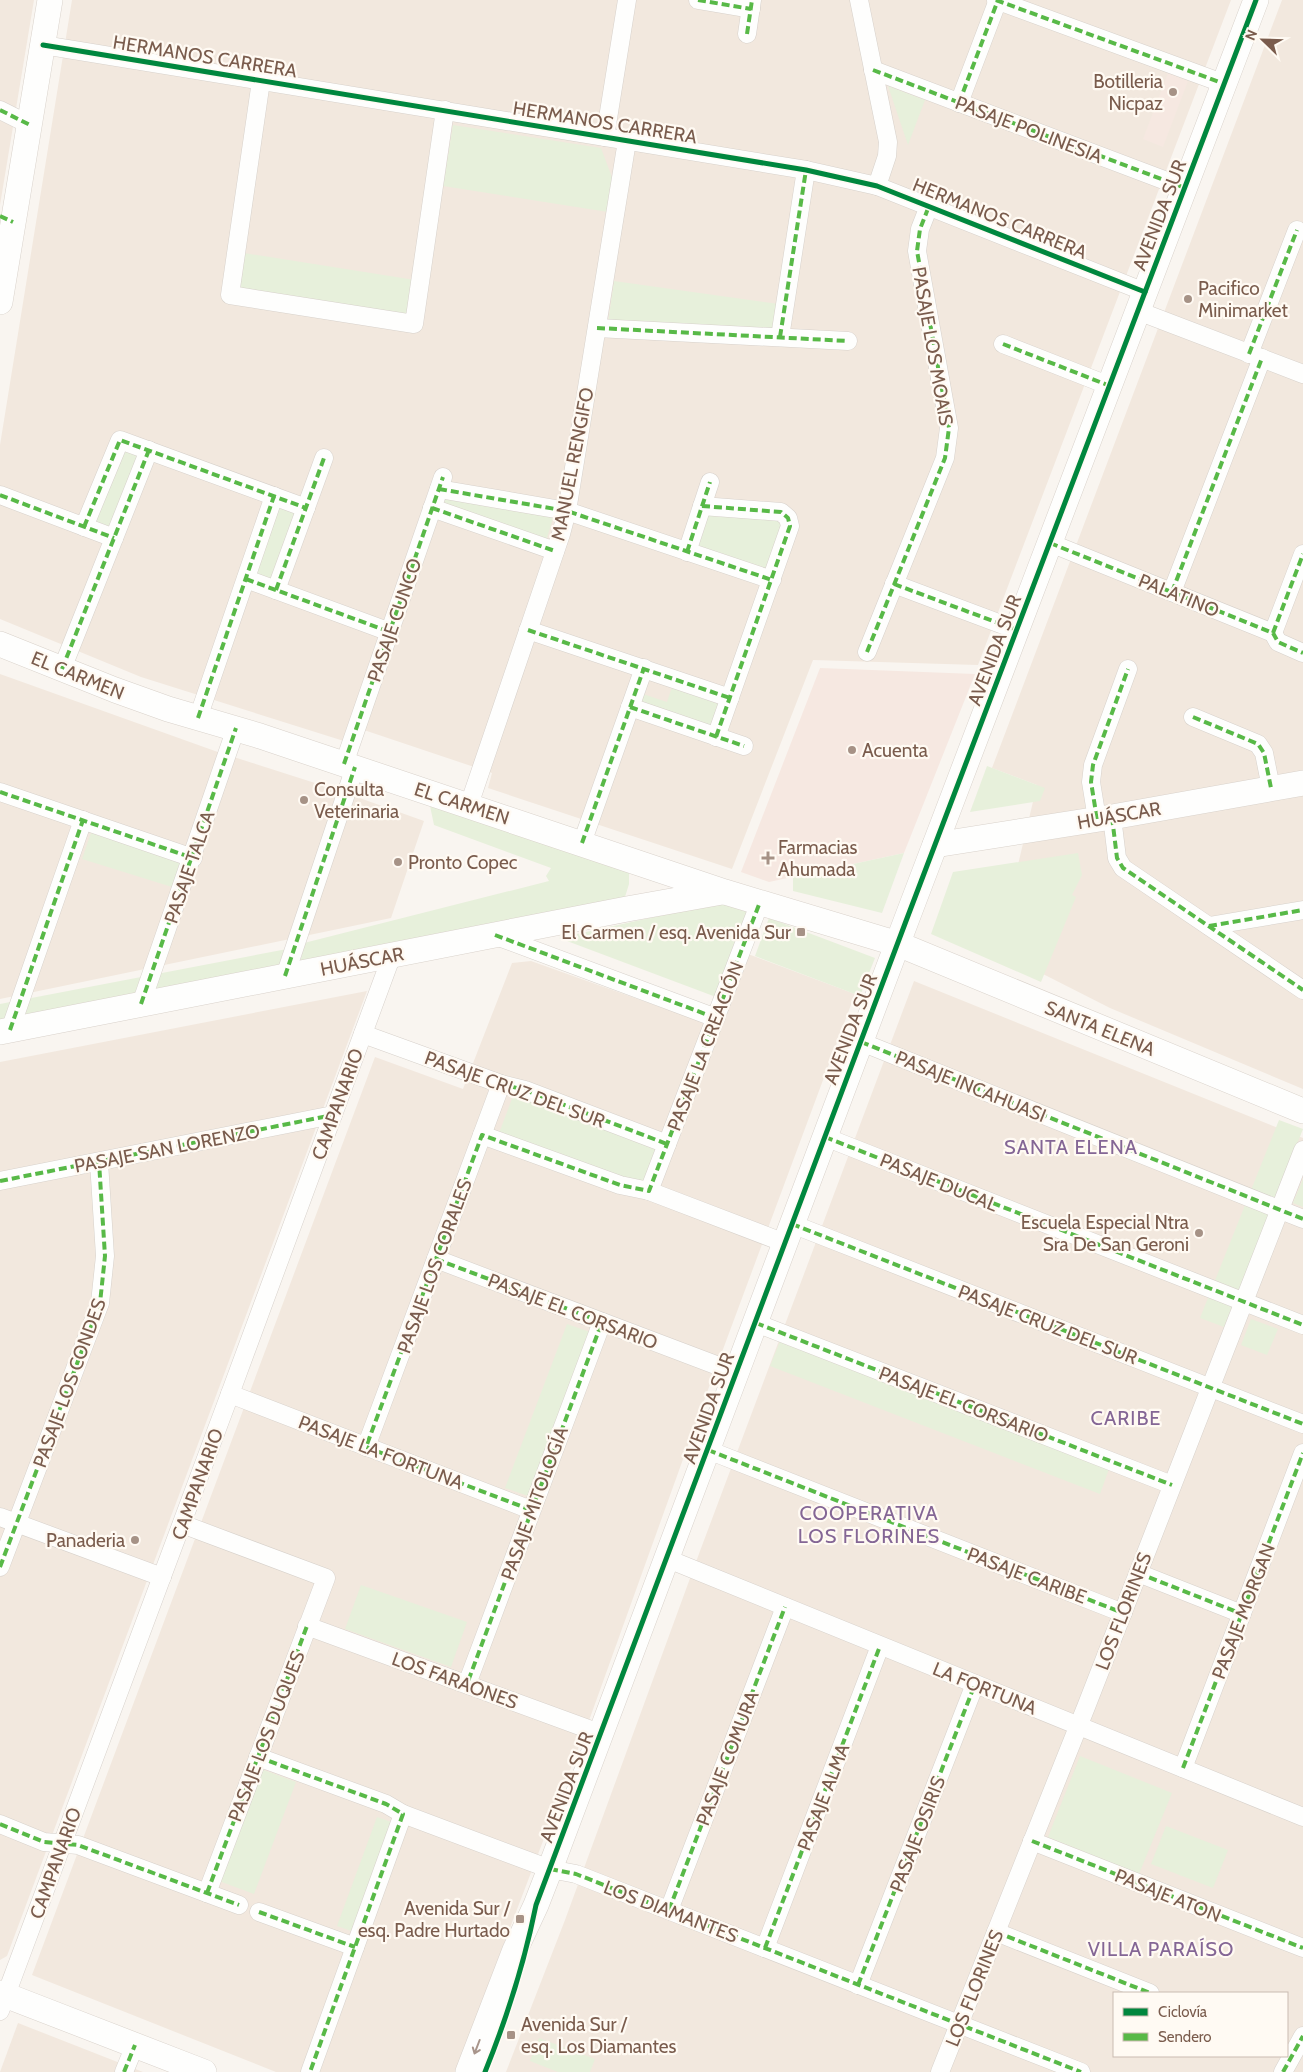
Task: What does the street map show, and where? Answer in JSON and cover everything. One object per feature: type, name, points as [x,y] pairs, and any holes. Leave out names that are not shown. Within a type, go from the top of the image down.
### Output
[{"type":"street","points":[[0,302],[7,219],[30,125],[50,0]]},
{"type":"street","points":[[605,137],[627,0]]},
{"type":"street","points":[[698,0],[751,4],[747,34]]},
{"type":"street","points":[[859,0],[888,142],[887,156],[877,186]]},
{"type":"street","points":[[959,102],[997,0],[1225,84]]},
{"type":"street","name":"AVENIDA SUR","points":[[468,2072],[515,1950],[550,1870],[602,1734],[788,1234],[1256,0]]},
{"type":"street","name":"HERMANOS CARRERA","points":[[43,45],[806,170],[877,186],[929,206],[1142,302],[1256,356],[1303,374]]},
{"type":"street","name":"PASAJE POLINESIA","points":[[873,70],[1185,188]]},
{"type":"street","points":[[261,80],[230,295],[414,324],[445,110]]},
{"type":"street","points":[[0,110],[30,125]]},
{"type":"street","name":"MANUEL RENGIFO","points":[[469,805],[567,511],[627,141]]},
{"type":"street","points":[[780,337],[806,170]]},
{"type":"street","name":"PASAJE LOS MOAIS","points":[[867,652],[945,458],[948,443],[949,428],[917,251],[920,229],[929,206]]},
{"type":"street","points":[[1172,592],[1256,356],[1297,230]]},
{"type":"street","points":[[597,328],[848,341]]},
{"type":"street","points":[[1003,344],[1110,386]]},
{"type":"street","points":[[84,527],[120,440],[306,508]]},
{"type":"street","points":[[62,669],[149,450]]},
{"type":"street","points":[[276,590],[324,458]]},
{"type":"street","points":[[687,552],[710,482]]},
{"type":"street","name":"PASAJE CUNCO","points":[[285,976],[390,632],[441,483],[567,511]]},
{"type":"street","points":[[0,495],[114,538]]},
{"type":"street","points":[[198,718],[274,496]]},
{"type":"street","points":[[702,506],[781,512],[788,518],[790,526],[716,737]]},
{"type":"street","points":[[432,508],[555,551]]},
{"type":"street","points":[[567,511],[772,580]]},
{"type":"street","name":"PALATINO","points":[[1050,543],[1273,633],[1278,642],[1303,653]]},
{"type":"street","points":[[1273,633],[1303,554]]},
{"type":"street","points":[[246,579],[390,632]]},
{"type":"street","points":[[894,584],[1017,630]]},
{"type":"street","points":[[528,630],[730,698]]},
{"type":"street","name":"EL CARMEN","points":[[0,644],[133,697],[236,728],[725,892],[898,944]]},
{"type":"street","points":[[582,843],[644,668]]},
{"type":"street","points":[[1128,669],[1093,765],[1092,782],[1117,858],[1123,868],[1303,990]]},
{"type":"street","points":[[630,707],[744,746]]},
{"type":"street","points":[[1193,717],[1258,744],[1264,753],[1271,788]]},
{"type":"street","name":"PASAJE TALCA","points":[[141,1004],[193,858],[236,728]]},
{"type":"street","name":"HUÁSCAR","points":[[935,845],[1104,818],[1303,782]]},
{"type":"street","points":[[0,792],[193,858]]},
{"type":"street","points":[[5,1031],[83,820]]},
{"type":"street","points":[[627,909],[641,900],[644,894],[645,879],[636,862]]},
{"type":"street","name":"HUÁSCAR","points":[[5,1031],[627,909],[725,892]]},
{"type":"street","name":"PASAJE LA CREACIÓN","points":[[649,1190],[760,902]]},
{"type":"street","points":[[1209,926],[1303,910]]},
{"type":"street","points":[[495,935],[716,1018]]},
{"type":"street","name":"SANTA ELENA","points":[[898,944],[1303,1111]]},
{"type":"street","name":"CAMPANARIO","points":[[2,2000],[182,1524],[392,955]]},
{"type":"street","name":"PASAJE CRUZ DEL SUR","points":[[363,1034],[501,1084],[524,1090],[667,1144]]},
{"type":"street","name":"PASAJE INCAHUASI","points":[[861,1042],[1303,1219]]},
{"type":"street","name":"PASAJE LOS CORALES","points":[[366,1447],[501,1084]]},
{"type":"street","name":"PASAJE SAN LORENZO","points":[[0,1181],[333,1115]]},
{"type":"street","name":"PASAJE CRUZ DEL SUR","points":[[482,1135],[620,1185],[649,1190],[788,1234],[1210,1388],[1303,1424]]},
{"type":"street","name":"PASAJE DUCAL","points":[[825,1137],[1303,1325]]},
{"type":"street","name":"LOS FLORINES","points":[[940,2072],[1123,1613],[1303,1150]]},
{"type":"street","name":"PASAJE LOS CONDES","points":[[0,1567],[8,1520],[100,1303],[105,1256],[99,1162]]},
{"type":"street","name":"PASAJE EL CORSARIO","points":[[436,1259],[737,1373]]},
{"type":"street","name":"PASAJE MITOLOGÍA","points":[[467,1684],[602,1322]]},
{"type":"street","name":"PASAJE EL CORSARIO","points":[[756,1323],[1172,1485]]},
{"type":"street","name":"PASAJE LA FORTUNA","points":[[230,1394],[531,1510]]},
{"type":"street","name":"PASAJE CARIBE","points":[[708,1450],[1123,1613]]},
{"type":"street","name":"PASAJE MORGAN","points":[[1183,1768],[1303,1453]]},
{"type":"street","points":[[8,1520],[162,1577]]},
{"type":"street","name":"PASAJE LOS DUQUES","points":[[182,1524],[326,1578],[206,1893]]},
{"type":"street","name":"LA FORTUNA","points":[[668,1559],[1303,1817]]},
{"type":"street","points":[[1138,1573],[1242,1614]]},
{"type":"street","name":"PASAJE COMURA","points":[[669,1910],[785,1607]]},
{"type":"street","name":"LOS FARAONES","points":[[308,1626],[602,1734]]},
{"type":"street","name":"PASAJE ALMA","points":[[765,1948],[880,1646]]},
{"type":"street","name":"PASAJE OSIRIS","points":[[858,1984],[975,1684]]},
{"type":"street","name":"LOS DIAMANTES","points":[[258,1757],[386,1804],[403,1814],[550,1870],[576,1874],[1081,2072]]},
{"type":"street","points":[[310,2072],[403,1814]]},
{"type":"street","points":[[0,1824],[44,1842],[78,1846],[239,1905]]},
{"type":"street","name":"PASAJE ATON","points":[[1032,1841],[1303,1948]]},
{"type":"street","name":"AVENIDA SUR","points":[[485,2072],[524,1962],[536,1905]]},
{"type":"street","points":[[259,1912],[355,1947]]},
{"type":"street","points":[[996,1932],[1147,1992]]},
{"type":"street","points":[[2,2000],[135,2045],[204,2072]]},
{"type":"street","points":[[124,2072],[135,2045]]},
{"type":"street","points":[[1283,2072],[1295,2045]]},
{"type":"shaded area","points":[[0,0],[34,0],[0,205]]},
{"type":"shaded area","points":[[72,0],[1231,0],[978,665],[813,660],[732,869],[488,788],[492,773],[352,726],[347,742],[141,677],[0,619],[0,445]]},
{"type":"shaded area","points":[[1282,0],[1303,0],[1303,1089],[1110,1008],[1043,974],[1011,894],[1037,785],[992,768]]},
{"type":"shaded area","points":[[1168,73],[1188,81],[1163,147],[1143,139]]},
{"type":"shaded area","points":[[820,668],[975,674],[904,853],[769,882],[741,872]]},
{"type":"shaded area","points":[[0,674],[215,751],[340,791],[424,821],[391,918],[0,999]]},
{"type":"shaded area","points":[[748,954],[855,994],[709,1387],[591,1715],[455,2072],[276,2072],[32,1975],[375,1057],[463,1089],[512,963],[531,961],[719,1028]]},
{"type":"shaded area","points":[[914,981],[1303,1138],[1303,2072],[506,2072],[565,1920],[700,1551]]},
{"type":"shaded area","points":[[367,991],[7,1956],[0,1960],[0,1062]]},
{"type":"shaded area","points":[[18,2023],[143,2072],[0,2072]]},
{"type":"green space","points":[[888,86],[925,100],[908,145]]},
{"type":"green space","points":[[453,125],[601,148],[613,180],[608,212],[443,186]]},
{"type":"green space","points":[[244,253],[415,280],[409,315],[238,289]]},
{"type":"green space","points":[[614,281],[779,304],[776,332],[608,323]]},
{"type":"green space","points":[[122,447],[140,454],[110,531],[92,524]]},
{"type":"green space","points":[[443,495],[554,515],[546,541],[439,503]]},
{"type":"green space","points":[[279,503],[297,509],[270,584],[252,577]]},
{"type":"green space","points":[[707,514],[776,518],[783,524],[769,574],[694,550]]},
{"type":"green space","points":[[673,684],[721,701],[715,725],[708,729],[635,703],[640,693],[667,702]]},
{"type":"green space","points":[[987,766],[1045,788],[1040,801],[970,812]]},
{"type":"green space","points":[[430,806],[629,870],[629,884],[625,897],[300,964],[304,943],[549,881],[546,876],[551,868],[434,825]]},
{"type":"green space","points":[[91,833],[180,862],[172,887],[82,859]]},
{"type":"green space","points":[[904,853],[882,913],[793,891],[793,877]]},
{"type":"green space","points":[[1078,853],[1082,875],[1072,895],[1076,897],[1041,982],[931,934],[953,872]]},
{"type":"green space","points":[[722,902],[748,911],[716,997],[559,938]]},
{"type":"green space","points":[[769,918],[875,958],[860,996],[755,956]]},
{"type":"green space","points":[[287,949],[280,969],[0,1026],[0,1004]]},
{"type":"green space","points":[[513,1096],[659,1149],[642,1194],[496,1141]]},
{"type":"green space","points":[[1279,1120],[1303,1129],[1224,1327],[1200,1318]]},
{"type":"green space","points":[[1303,1179],[1303,1207],[1293,1203]]},
{"type":"green space","points":[[1251,1319],[1278,1329],[1267,1355],[1241,1345]]},
{"type":"green space","points":[[567,1324],[590,1332],[528,1496],[505,1488]]},
{"type":"green space","points":[[780,1341],[1109,1469],[1100,1494],[770,1366]]},
{"type":"green space","points":[[361,1585],[467,1622],[451,1667],[345,1629]]},
{"type":"green space","points":[[1080,1756],[1172,1793],[1139,1874],[1048,1837]]},
{"type":"green space","points":[[261,1769],[296,1782],[254,1894],[219,1881]]},
{"type":"green space","points":[[377,1817],[397,1824],[357,1933],[337,1926]]},
{"type":"green space","points":[[1166,1826],[1228,1850],[1213,1888],[1151,1864]]},
{"type":"green space","points":[[539,2038],[595,2059],[590,2072],[558,2072],[530,2061]]},
{"type":"marked path","points":[[698,0],[751,9]]},
{"type":"marked path","points":[[747,34],[752,0]]},
{"type":"marked path","points":[[996,0],[1225,84]]},
{"type":"marked path","points":[[959,103],[998,0]]},
{"type":"marked path","points":[[873,70],[1185,188]]},
{"type":"marked path","points":[[0,110],[30,125]]},
{"type":"marked path","points":[[780,337],[806,170]]},
{"type":"marked path","points":[[867,652],[945,458],[949,428],[917,251],[920,229],[929,206]]},
{"type":"marked path","points":[[0,216],[13,222]]},
{"type":"marked path","points":[[1249,354],[1297,230]]},
{"type":"marked path","points":[[597,328],[848,341]]},
{"type":"marked path","points":[[1003,344],[1110,386]]},
{"type":"marked path","points":[[1172,592],[1262,358]]},
{"type":"marked path","points":[[84,527],[120,440],[306,508]]},
{"type":"marked path","points":[[62,669],[149,450]]},
{"type":"marked path","points":[[276,590],[324,458]]},
{"type":"marked path","points":[[344,764],[443,477]]},
{"type":"marked path","points":[[687,552],[710,482]]},
{"type":"marked path","points":[[439,489],[567,511],[772,580]]},
{"type":"marked path","points":[[0,495],[114,538]]},
{"type":"marked path","points":[[198,718],[274,496]]},
{"type":"marked path","points":[[702,506],[781,512],[788,518],[790,526],[716,737]]},
{"type":"marked path","points":[[432,508],[555,551]]},
{"type":"marked path","points":[[1050,543],[1273,633],[1278,642],[1303,653]]},
{"type":"marked path","points":[[1273,633],[1303,554]]},
{"type":"marked path","points":[[246,579],[390,632]]},
{"type":"marked path","points":[[894,584],[1017,630]]},
{"type":"marked path","points":[[528,630],[730,698]]},
{"type":"marked path","points":[[582,843],[644,668]]},
{"type":"marked path","points":[[1097,819],[1091,782],[1093,765],[1128,669]]},
{"type":"marked path","points":[[630,707],[744,746]]},
{"type":"marked path","points":[[1193,717],[1258,744],[1264,753],[1271,788]]},
{"type":"marked path","points":[[141,1004],[236,728]]},
{"type":"marked path","points":[[285,976],[355,767]]},
{"type":"marked path","points":[[0,792],[193,858]]},
{"type":"marked path","points":[[1112,817],[1117,858],[1123,868],[1303,990]]},
{"type":"marked path","points":[[10,1030],[83,820]]},
{"type":"marked path","points":[[531,1510],[366,1447],[482,1135],[620,1185],[649,1191],[760,902]]},
{"type":"marked path","points":[[1209,926],[1303,910]]},
{"type":"marked path","points":[[495,935],[716,1018]]},
{"type":"marked path","points":[[861,1042],[1303,1219]]},
{"type":"marked path","points":[[501,1084],[525,1090],[667,1144]]},
{"type":"marked path","points":[[0,1181],[333,1115]]},
{"type":"marked path","points":[[825,1137],[1303,1325]]},
{"type":"marked path","points":[[0,1567],[100,1303],[105,1256],[99,1162]]},
{"type":"marked path","points":[[792,1224],[1303,1424]]},
{"type":"marked path","points":[[436,1259],[602,1322],[467,1684]]},
{"type":"marked path","points":[[756,1323],[1172,1485]]},
{"type":"marked path","points":[[708,1450],[1123,1613]]},
{"type":"marked path","points":[[1183,1768],[1303,1453]]},
{"type":"marked path","points":[[1138,1573],[1242,1614]]},
{"type":"marked path","points":[[669,1910],[785,1607]]},
{"type":"marked path","points":[[207,1893],[307,1626]]},
{"type":"marked path","points":[[765,1948],[880,1646]]},
{"type":"marked path","points":[[858,1985],[975,1684]]},
{"type":"marked path","points":[[258,1757],[386,1804],[403,1814],[310,2072]]},
{"type":"marked path","points":[[0,1824],[44,1842],[78,1845],[239,1905]]},
{"type":"marked path","points":[[1032,1841],[1303,1948]]},
{"type":"marked path","points":[[550,1869],[576,1874],[1081,2072]]},
{"type":"marked path","points":[[259,1912],[355,1947]]},
{"type":"marked path","points":[[996,1932],[1147,1992]]},
{"type":"marked path","points":[[1283,2072],[1303,2036]]},
{"type":"marked path","points":[[124,2072],[135,2045]]},
{"type":"cycle path","points":[[485,2072],[515,1990],[536,1905],[906,921],[1256,0]]},
{"type":"cycle path","points":[[43,45],[806,170],[877,186],[1145,292]]},
{"type":"place","name":"Botilleria Nicpaz","points":[[1173,92]]},
{"type":"place","name":"Pacifico Minimarket","points":[[1188,299]]},
{"type":"place","name":"Acuenta","points":[[852,750]]},
{"type":"place","name":"Consulta Veterinaria","points":[[304,800]]},
{"type":"place","name":"Farmacias Ahumada","points":[[768,858]]},
{"type":"place","name":"Pronto Copec","points":[[398,862]]},
{"type":"place","name":"El Carmen / esq. Avenida Sur","points":[[801,932]]},
{"type":"place","name":"Escuela Especial Ntra Sra De San Geroni","points":[[1199,1233]]},
{"type":"place","name":"Panaderia","points":[[135,1540]]},
{"type":"place","name":"Avenida Sur / esq. Padre Hurtado","points":[[520,1919]]},
{"type":"place","name":"Avenida Sur / esq. Los Diamantes","points":[[511,2035]]},
{"type":"district","name":"SANTA ELENA","points":[[1071,1147]]},
{"type":"district","name":"CARIBE","points":[[1126,1418]]},
{"type":"district","name":"COOPERATIVA LOS FLORINES","points":[[869,1524]]},
{"type":"district","name":"VILLA PARAÍSO","points":[[1161,1949]]}]
